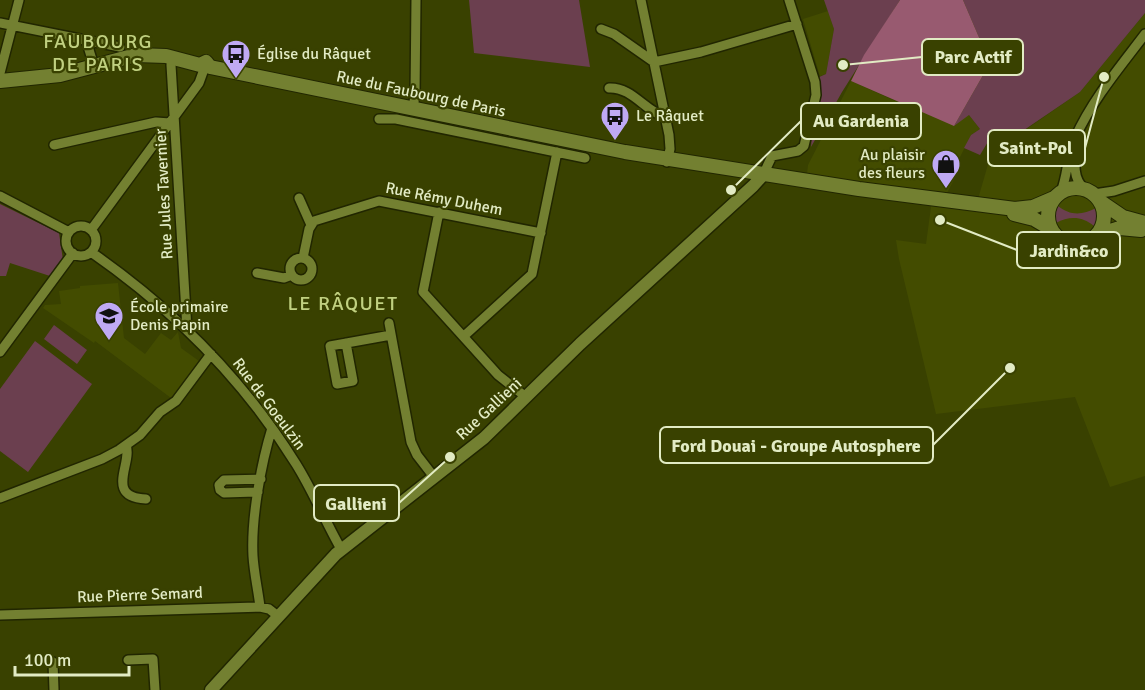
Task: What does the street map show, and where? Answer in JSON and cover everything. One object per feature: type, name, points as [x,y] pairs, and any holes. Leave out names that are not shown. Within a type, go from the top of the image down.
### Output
[{"type":"main road","name":"Rue du Faubourg de Paris","points":[[4,79],[53,76],[136,55],[172,57],[204,68],[761,179],[794,179],[1014,209],[1028,209],[1058,195]]},
{"type":"main road","points":[[761,179],[877,199],[1020,215],[1039,220],[1057,237],[1069,244],[1084,243],[1097,235],[1120,228],[1145,230]]},
{"type":"main road","points":[[1051,229],[1048,213],[1058,195],[1074,188],[1093,195],[1123,217],[1145,223]]},
{"type":"main road","points":[[1093,195],[1104,219],[1097,235]]},
{"type":"street","points":[[0,73],[19,0]]},
{"type":"street","points":[[412,109],[415,95],[416,0]]},
{"type":"street","points":[[641,0],[666,117],[670,142],[667,161]]},
{"type":"street","points":[[761,179],[772,156],[798,151],[804,146],[815,98],[815,82],[789,0]]},
{"type":"street","points":[[0,23],[120,47]]},
{"type":"street","points":[[601,29],[614,34],[648,60],[654,62],[701,52],[797,24]]},
{"type":"street","points":[[1058,195],[1067,174],[1073,143],[1084,122],[1103,90],[1145,34]]},
{"type":"street","points":[[86,40],[94,66]]},
{"type":"street","name":"Rue Jules Tavernier","points":[[172,57],[172,119],[187,329]]},
{"type":"street","points":[[91,230],[199,83],[204,68]]},
{"type":"street","points":[[609,88],[626,91],[658,115],[666,117]]},
{"type":"street","points":[[54,145],[172,119]]},
{"type":"street","name":"Rue du Faubourg de Paris","points":[[379,119],[396,119],[585,158]]},
{"type":"street","points":[[1084,122],[1076,152],[1075,169],[1078,180],[1093,195],[1114,192],[1145,181]]},
{"type":"street","points":[[464,336],[530,276],[557,152]]},
{"type":"street","name":"Rue Gallieni","points":[[211,690],[341,549],[484,438],[580,344],[761,179]]},
{"type":"street","points":[[0,196],[69,232]]},
{"type":"street","points":[[299,198],[310,225],[303,258]]},
{"type":"street","name":"Rue Rémy Duhem","points":[[310,225],[317,220],[375,201],[541,233]]},
{"type":"street","points":[[439,212],[423,292],[498,375],[526,397]]},
{"type":"street","points":[[80,226],[91,230],[96,240],[91,252],[82,256],[73,253],[66,243],[69,232],[80,226]]},
{"type":"street","name":"Rue de Goeulzin","points":[[91,252],[140,287],[187,329],[212,354],[252,401],[304,478],[341,549]]},
{"type":"street","points":[[0,352],[73,253]]},
{"type":"street","points":[[303,258],[311,265],[310,275],[301,280],[292,275],[290,269],[292,263],[303,258]]},
{"type":"street","points":[[257,273],[284,278],[292,275]]},
{"type":"street","points":[[388,323],[411,442],[417,455],[434,477]]},
{"type":"street","points":[[346,343],[391,335]]},
{"type":"street","points":[[0,498],[102,459],[126,445],[140,435],[163,409],[179,397],[212,354]]},
{"type":"street","points":[[272,428],[258,492],[253,551],[260,606],[278,616]]},
{"type":"street","points":[[126,445],[128,451],[123,473],[125,487],[134,496],[146,499]]},
{"type":"street","points":[[258,492],[224,493],[220,490],[219,485],[226,480],[261,479]]},
{"type":"street","name":"Rue Pierre Semard","points":[[0,615],[260,606]]},
{"type":"street","points":[[128,660],[153,659],[155,690]]},
{"type":"street","points":[[53,662],[54,690]]},
{"type":"shaded area","points":[[469,0],[579,0],[590,67],[474,53]]},
{"type":"shaded area","points":[[824,0],[900,0],[842,92],[811,147],[817,78],[826,74],[834,29]]},
{"type":"shaded area","points":[[900,0],[963,0],[990,63],[954,126],[851,81],[864,55]]},
{"type":"shaded area","points":[[963,0],[1145,0],[1145,13],[1080,92],[996,149],[989,140],[980,155],[964,148],[971,135],[980,129],[969,115],[954,126],[990,63]]},
{"type":"shaded area","points":[[828,11],[834,29],[826,74],[820,76],[803,19]]},
{"type":"shaded area","points":[[1145,13],[1145,476],[1110,487],[1075,397],[936,414],[896,240],[926,244],[933,192],[807,174],[808,165],[851,81],[904,105],[969,115],[980,129],[971,135],[954,169],[958,172],[947,193],[978,199],[991,154],[1080,92]]},
{"type":"shaded area","points":[[0,204],[59,233],[63,260],[50,276],[10,263],[6,276],[0,276]]},
{"type":"shaded area","points":[[1058,206],[1067,212],[1077,213],[1096,208],[1097,220],[1094,226],[1085,220],[1075,218],[1056,223],[1055,214]]},
{"type":"shaded area","name":"École primaire Denis Papin","points":[[118,283],[124,338],[145,354],[161,333],[171,340],[178,332],[181,348],[199,361],[171,398],[95,341],[94,343],[43,308],[45,305],[61,304],[59,291],[80,288],[80,286]]},
{"type":"shaded area","points":[[54,325],[87,350],[77,364],[44,339]]},
{"type":"shaded area","points":[[35,341],[92,384],[28,472],[0,451],[0,389]]},
{"type":"place","name":"Parc Actif","points":[[843,65]]},
{"type":"place","name":"Saint-Pol","points":[[1104,77]]},
{"type":"place","name":"Église du Râquet","points":[[236,80]]},
{"type":"place","name":"Le Râquet","points":[[615,142]]},
{"type":"place","name":"Au Gardenia","points":[[731,190]]},
{"type":"place","name":"Au plaisir des fleurs","points":[[946,190]]},
{"type":"place","name":"Jardin&co","points":[[940,220]]},
{"type":"place","name":"École primaire Denis Papin","points":[[109,342]]},
{"type":"place","name":"Ford Douai - Groupe Autosphere","points":[[1010,368]]},
{"type":"place","name":"Gallieni","points":[[450,457]]},
{"type":"district","name":"FAUBOURG DE PARIS","points":[[98,52]]},
{"type":"district","name":"LE RÂQUET","points":[[343,303]]}]
